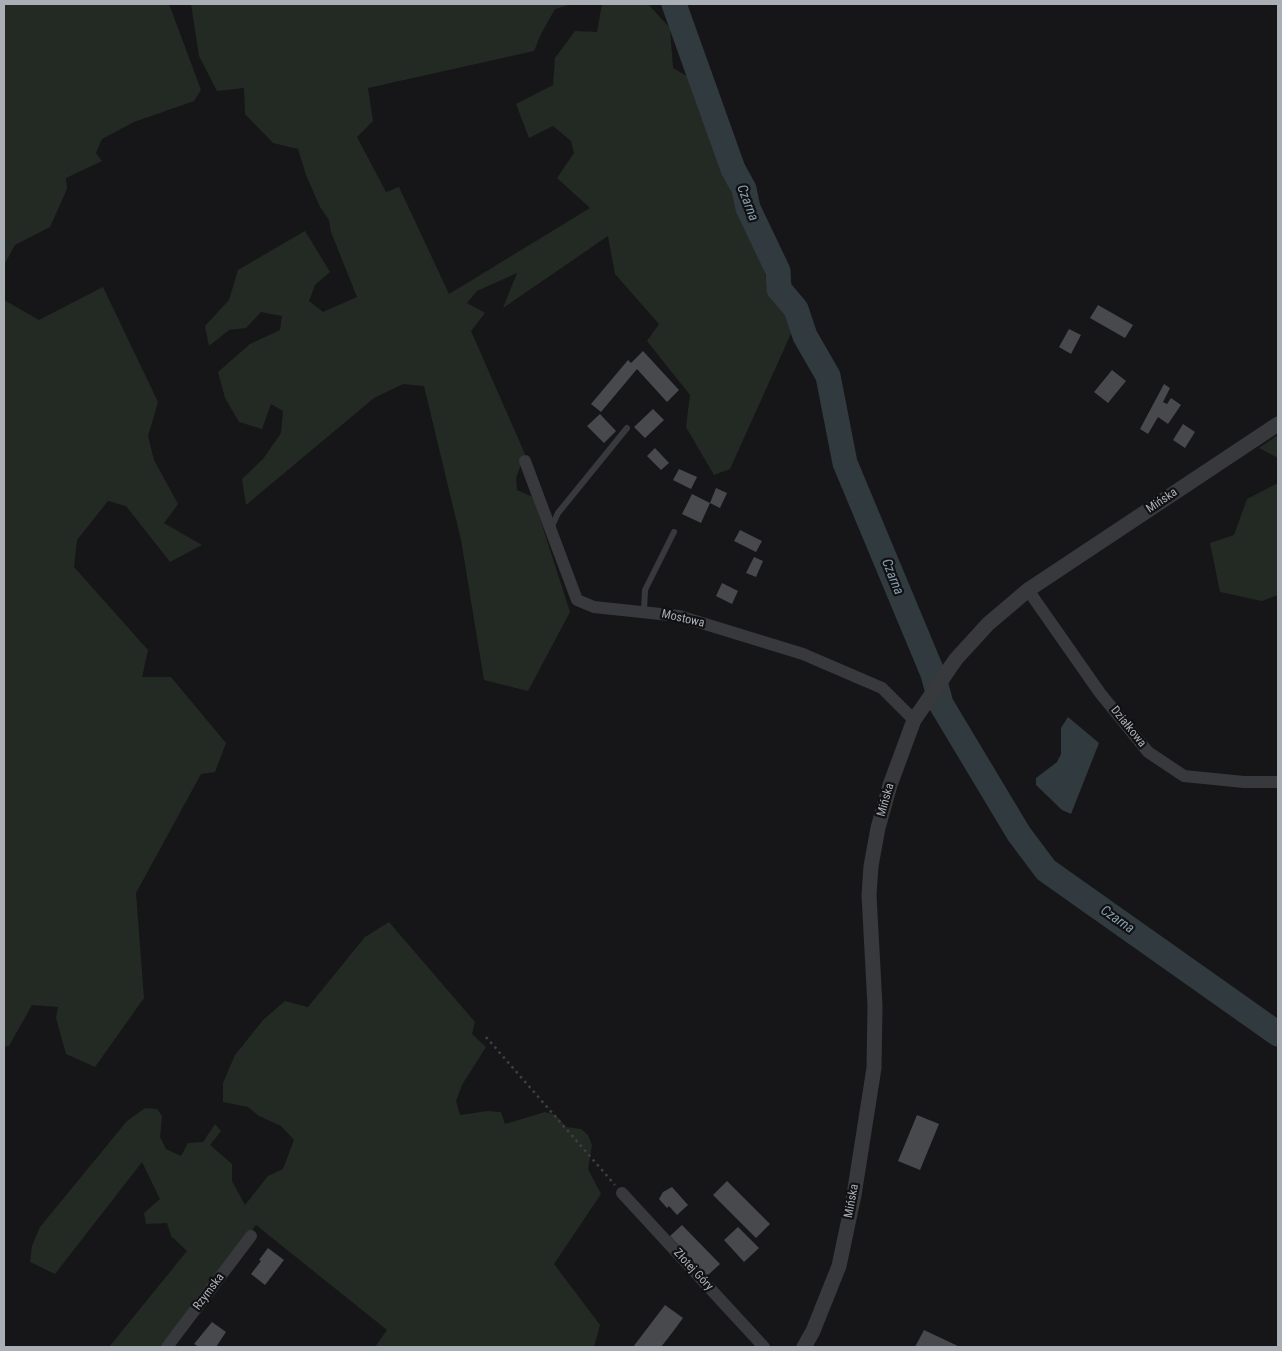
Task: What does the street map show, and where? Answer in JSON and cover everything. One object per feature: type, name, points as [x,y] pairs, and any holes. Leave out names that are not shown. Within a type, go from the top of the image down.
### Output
[{"type":"street","name":"Mińska","points":[[804,1347],[813,1332],[839,1266],[854,1195],[874,1068],[875,1006],[869,895],[872,866],[878,828],[890,785],[914,720],[956,659],[988,624],[1028,590],[1278,424]]},
{"type":"street","name":"Mostowa","points":[[525,461],[577,600],[594,607],[679,616],[803,654],[882,688],[914,720]]},
{"type":"street","name":"Działkowa","points":[[1028,590],[1100,693],[1148,752],[1184,776],[1244,782],[1278,782]]},
{"type":"street","name":"Złotej Góry","points":[[622,1193],[764,1347]]},
{"type":"street","name":"Rzymska","points":[[167,1347],[251,1236]]},
{"type":"lane","points":[[551,528],[558,513],[627,428]]},
{"type":"lane","points":[[644,611],[645,590],[674,532]]},
{"type":"path","points":[[486,1037],[622,1193]]},
{"type":"shaded area","points":[[4,4],[169,4],[201,90],[194,101],[134,122],[102,139],[96,153],[102,161],[66,178],[67,189],[50,227],[15,245],[4,265]]},
{"type":"shaded area","points":[[191,4],[571,4],[555,9],[534,51],[368,88],[373,121],[357,137],[386,192],[399,187],[449,294],[590,208],[557,178],[574,153],[571,141],[553,126],[529,138],[516,104],[553,85],[555,58],[575,31],[597,32],[602,4],[648,4],[670,28],[673,68],[690,78],[720,159],[764,262],[767,290],[784,304],[794,327],[730,469],[714,475],[686,427],[690,395],[647,341],[659,324],[615,274],[608,236],[503,308],[517,273],[477,291],[467,303],[485,313],[471,331],[525,454],[516,478],[517,490],[533,497],[570,612],[528,691],[484,680],[461,540],[424,386],[403,384],[374,398],[246,505],[242,479],[263,459],[281,433],[283,411],[271,404],[262,429],[239,422],[225,398],[218,372],[250,344],[280,330],[282,316],[261,312],[246,328],[229,330],[209,346],[205,326],[229,300],[238,270],[305,231],[330,272],[315,285],[309,301],[323,312],[357,297],[331,232],[329,220],[320,207],[306,175],[298,149],[273,143],[245,114],[244,88],[217,91],[199,56]]},
{"type":"shaded area","points":[[103,287],[158,402],[148,436],[154,460],[178,504],[164,523],[202,545],[170,562],[126,506],[108,501],[77,540],[74,567],[148,650],[142,677],[171,677],[226,743],[215,772],[201,774],[136,893],[144,998],[95,1067],[66,1054],[56,1018],[58,1007],[32,1005],[9,1046],[4,1047],[4,300],[39,320]]},
{"type":"shaded area","points":[[1278,435],[1278,458],[1259,448]]},
{"type":"shaded area","points":[[1278,483],[1278,595],[1262,601],[1220,592],[1210,543],[1234,535],[1247,499]]},
{"type":"shaded area","points":[[1068,717],[1099,743],[1071,814],[1062,810],[1036,785],[1036,778],[1057,762],[1061,754],[1061,728]]},
{"type":"shaded area","points":[[389,922],[475,1022],[472,1034],[486,1047],[462,1085],[456,1101],[460,1115],[487,1111],[501,1112],[505,1124],[545,1112],[556,1115],[566,1127],[581,1129],[588,1135],[592,1145],[588,1169],[601,1194],[554,1264],[600,1325],[594,1347],[375,1347],[387,1330],[256,1225],[160,1347],[109,1347],[187,1251],[171,1236],[167,1223],[146,1224],[144,1213],[160,1199],[142,1162],[55,1274],[30,1262],[32,1246],[40,1227],[127,1121],[145,1108],[157,1109],[162,1116],[160,1137],[166,1149],[181,1156],[188,1143],[203,1142],[215,1124],[221,1131],[210,1145],[232,1164],[232,1181],[245,1205],[268,1176],[283,1169],[294,1140],[281,1126],[259,1116],[248,1107],[223,1102],[223,1083],[235,1055],[263,1020],[285,1001],[308,1007],[365,937]]},
{"type":"building","points":[[1098,305],[1133,325],[1125,338],[1090,318]]},
{"type":"building","points":[[1069,329],[1081,335],[1071,354],[1059,347]]},
{"type":"building","points":[[643,351],[679,390],[667,402],[637,369],[601,412],[591,404],[628,360],[631,363]]},
{"type":"building","points":[[1112,370],[1126,381],[1108,403],[1094,392]]},
{"type":"building","points":[[1164,384],[1170,388],[1163,402],[1167,404],[1171,398],[1181,405],[1168,424],[1158,417],[1148,434],[1140,429]]},
{"type":"building","points":[[653,409],[664,420],[645,438],[634,427]]},
{"type":"building","points":[[600,414],[616,431],[604,443],[587,426]]},
{"type":"building","points":[[1183,424],[1195,432],[1185,448],[1173,440]]},
{"type":"building","points":[[655,448],[669,463],[661,470],[647,456]]},
{"type":"building","points":[[679,469],[697,477],[691,489],[673,480]]},
{"type":"building","points":[[716,488],[727,493],[720,508],[710,503]]},
{"type":"building","points":[[692,494],[710,503],[701,523],[682,514]]},
{"type":"building","points":[[740,530],[762,541],[756,552],[734,541]]},
{"type":"building","points":[[754,557],[763,561],[756,577],[746,573]]},
{"type":"building","points":[[722,583],[738,591],[732,604],[716,596]]},
{"type":"building","points":[[917,1115],[939,1124],[920,1170],[898,1161]]},
{"type":"building","points":[[727,1181],[770,1224],[756,1238],[713,1195]]},
{"type":"building","points":[[672,1187],[688,1205],[677,1215],[659,1199],[663,1192]]},
{"type":"building","points":[[682,1225],[720,1264],[707,1276],[670,1236]]},
{"type":"building","points":[[738,1227],[759,1248],[744,1262],[724,1240]]},
{"type":"building","points":[[268,1248],[284,1260],[265,1285],[251,1274]]},
{"type":"building","points":[[665,1305],[683,1318],[672,1333],[661,1347],[633,1347]]},
{"type":"building","points":[[212,1322],[226,1332],[216,1347],[199,1347],[194,1344]]},
{"type":"building","points":[[924,1330],[960,1347],[915,1347]]},
{"type":"waterway","name":"Czarna","points":[[674,4],[733,169],[744,189],[748,208],[778,271],[779,289],[796,309],[805,336],[828,376],[845,463],[933,674],[941,704],[1019,834],[1046,870],[1278,1034]]}]
